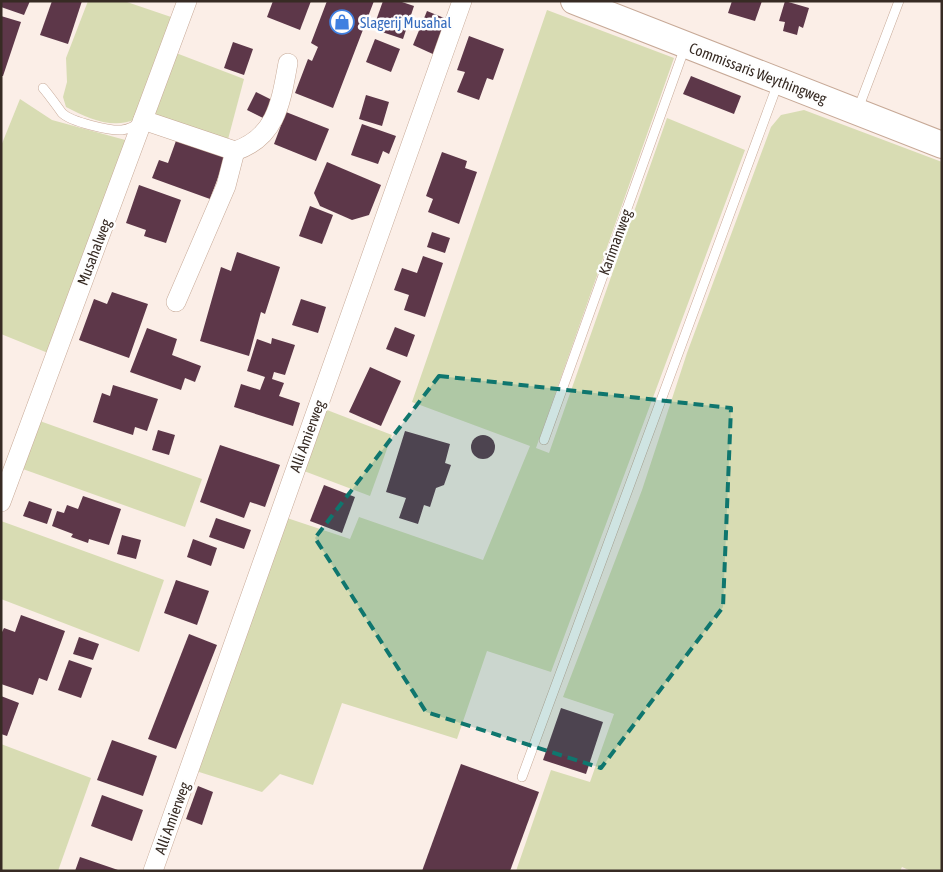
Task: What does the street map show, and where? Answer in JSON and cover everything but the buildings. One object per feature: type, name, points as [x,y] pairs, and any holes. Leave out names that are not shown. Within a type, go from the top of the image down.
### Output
[{"type":"main road","name":"Commissaris Weythingweg","points":[[574,1],[942,145]]},
{"type":"street","name":"Musahalweg","points":[[1,502],[187,1]]},
{"type":"street","name":"Alli Amierweg","points":[[153,871],[462,1]]},
{"type":"street","points":[[143,120],[235,151],[248,147],[272,123],[281,101],[288,63]]},
{"type":"street","points":[[176,302],[226,186],[235,151]]},
{"type":"lane","points":[[857,112],[899,1]]},
{"type":"lane","name":"Karimanweg","points":[[544,440],[686,44]]},
{"type":"lane","points":[[522,777],[778,81]]},
{"type":"lane","points":[[43,88],[63,114],[99,128],[122,130],[134,126],[143,120]]},
{"type":"highlighted area","points":[[439,376],[731,408],[723,607],[601,768],[426,712],[315,538]]},
{"type":"green space","points":[[88,1],[124,1],[174,18],[136,119],[127,122],[109,123],[91,119],[66,107],[63,97],[67,82],[66,58]]},
{"type":"green space","points":[[547,10],[674,58],[536,448],[549,453],[667,118],[745,150],[551,672],[487,651],[457,739],[342,703],[313,785],[280,774],[262,792],[196,771],[287,518],[350,539],[359,517],[483,560],[530,446],[412,402]]},
{"type":"green space","points":[[176,53],[244,79],[227,143],[155,116],[154,110]]},
{"type":"green space","points":[[20,99],[52,120],[129,141],[48,353],[1,334],[1,146]]},
{"type":"green space","points":[[804,110],[942,162],[942,871],[911,871],[902,867],[900,871],[516,871],[551,770],[590,782],[614,714],[563,697],[642,490],[687,353],[771,127],[781,115]]},
{"type":"green space","points":[[327,410],[392,435],[370,496],[304,471]]},
{"type":"green space","points":[[37,420],[202,479],[185,527],[20,468]]},
{"type":"green space","points":[[1,521],[164,580],[139,652],[1,599]]},
{"type":"green space","points":[[1,744],[91,778],[58,871],[1,871]]},
{"type":"place","name":"Slagerij Musahal","points":[[342,22]]}]
